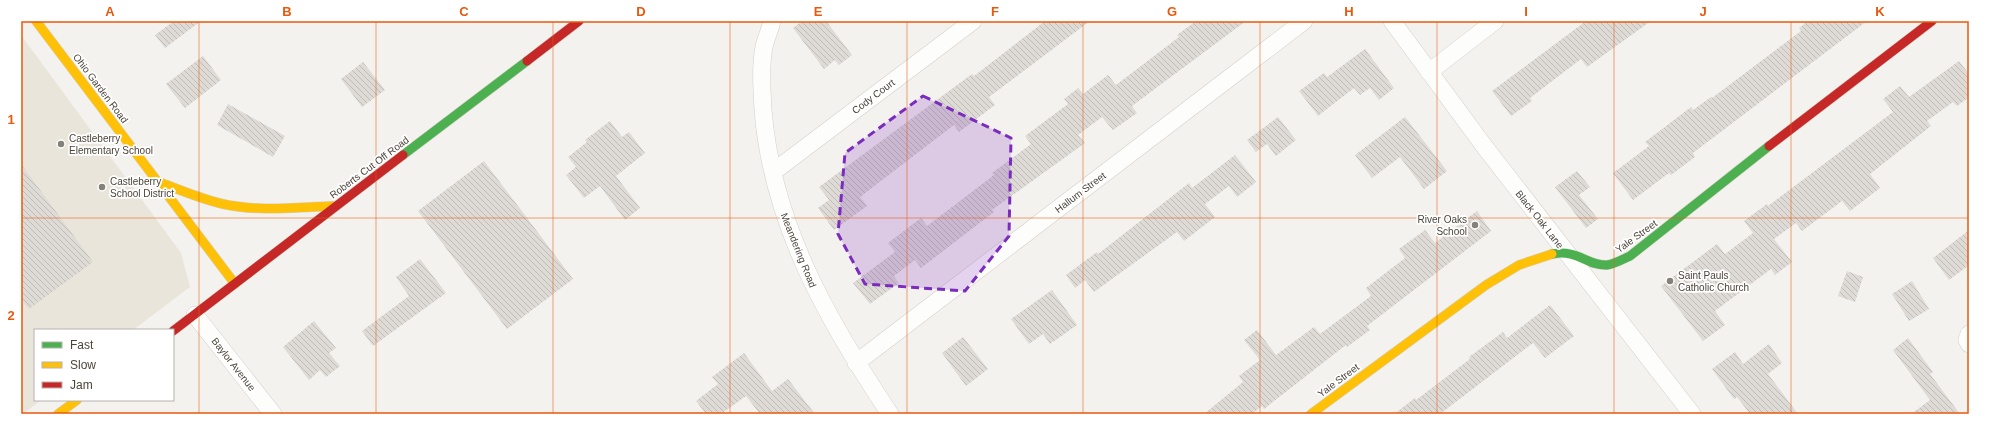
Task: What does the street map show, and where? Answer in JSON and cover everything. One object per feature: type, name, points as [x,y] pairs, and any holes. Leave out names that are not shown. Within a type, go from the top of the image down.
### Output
[{"type":"street","name":"Ohio Garden Road","points":[[36,21],[235,284]]},
{"type":"street","name":"Roberts Cut Off Road","points":[[174,330],[334,206],[579,21]]},
{"type":"street","name":"Meandering Road","points":[[772,21],[764,48],[762,87],[765,134],[784,217],[813,286],[856,363],[890,414]]},
{"type":"street","name":"Cody Court","points":[[773,172],[973,21]]},
{"type":"street","name":"Hallum Street","points":[[856,363],[1304,21]]},
{"type":"street","name":"Black Oak Lane","points":[[1392,21],[1566,252],[1692,414]]},
{"type":"street","points":[[1429,72],[1495,21]]},
{"type":"street","name":"Yale Street","points":[[1311,414],[1476,292],[1503,274],[1542,256],[1566,252],[1600,265],[1611,265],[1630,256],[1855,79],[1932,21]]},
{"type":"street","points":[[159,182],[205,199],[233,206],[271,208],[334,206]]},
{"type":"street","name":"Baylor Avenue","points":[[195,315],[273,414]]},
{"type":"street","points":[[1969,334],[1967,340],[1969,344]]},
{"type":"street","points":[[58,414],[76,401]]},
{"type":"highlighted area","points":[[923,96],[1011,138],[1009,236],[965,291],[865,284],[838,234],[845,153]]},
{"type":"shaded area","name":"Castleberry Elementary School","points":[[21,35],[181,253],[190,287],[134,329],[34,329],[34,401],[40,401],[21,414]]},
{"type":"building","points":[[174,21],[201,21],[165,48],[155,35]]},
{"type":"building","points":[[802,21],[826,21],[852,55],[839,65],[835,60],[824,69],[793,28]]},
{"type":"building","points":[[1045,21],[1090,21],[989,97],[995,105],[959,132],[954,125],[860,197],[867,206],[834,230],[818,208],[829,200],[819,187],[972,74],[974,76]]},
{"type":"building","points":[[1196,21],[1246,21],[1132,106],[1137,113],[1113,130],[1102,117],[1078,135],[1085,143],[992,210],[994,212],[921,268],[915,260],[894,276],[899,283],[870,304],[853,283],[895,252],[888,243],[921,218],[927,226],[994,175],[992,173],[1031,144],[1025,136],[1068,104],[1064,99],[1078,88],[1083,94],[1108,75],[1116,85],[1179,37],[1177,35]]},
{"type":"building","points":[[1586,21],[1651,21],[1587,67],[1581,59],[1530,98],[1532,101],[1511,116],[1492,91]]},
{"type":"building","points":[[1808,21],[1867,21],[1693,153],[1695,157],[1671,175],[1669,173],[1633,200],[1613,173],[1649,146],[1645,142],[1691,107],[1693,110],[1711,97],[1712,98],[1801,31],[1799,28]]},
{"type":"building","points":[[1365,49],[1394,88],[1379,100],[1370,88],[1360,95],[1354,88],[1318,116],[1299,91],[1324,73],[1327,77]]},
{"type":"building","points":[[203,56],[221,80],[185,108],[166,84]]},
{"type":"building","points":[[1959,61],[1969,74],[1969,97],[1957,106],[1953,102],[1927,121],[1931,126],[1870,174],[1880,188],[1850,211],[1842,201],[1802,231],[1796,223],[1774,239],[1792,262],[1775,275],[1771,269],[1715,311],[1725,325],[1703,341],[1661,286],[1717,244],[1725,254],[1753,233],[1744,221],[1767,204],[1768,206],[1893,112],[1883,99],[1900,86],[1909,97]]},
{"type":"building","points":[[363,62],[385,90],[362,107],[341,79]]},
{"type":"building","points":[[228,104],[285,136],[273,157],[217,125]]},
{"type":"building","points":[[1278,117],[1296,140],[1276,156],[1267,144],[1256,152],[1247,140]]},
{"type":"building","points":[[1405,117],[1447,171],[1424,189],[1400,157],[1372,178],[1355,155]]},
{"type":"building","points":[[610,121],[622,137],[629,132],[645,153],[616,176],[640,208],[625,220],[600,186],[584,198],[566,175],[576,167],[568,157],[587,142],[585,140]]},
{"type":"building","points":[[1235,155],[1256,182],[1237,197],[1229,186],[1205,204],[1215,217],[1184,241],[1177,232],[1094,292],[1085,280],[1075,288],[1066,275],[1097,252],[1098,254],[1189,183],[1192,188]]},
{"type":"building","points":[[484,161],[573,279],[507,329],[418,211]]},
{"type":"building","points":[[21,164],[93,262],[29,309],[21,299]]},
{"type":"building","points":[[1577,171],[1590,187],[1579,195],[1598,219],[1586,228],[1555,187]]},
{"type":"building","points":[[1477,211],[1491,231],[1367,326],[1370,330],[1347,347],[1346,345],[1264,409],[1262,406],[1252,414],[1204,414],[1243,382],[1239,376],[1260,360],[1244,340],[1257,330],[1276,355],[1314,327],[1320,334],[1371,296],[1366,288],[1405,258],[1399,249],[1425,230],[1435,243]]},
{"type":"building","points":[[1969,230],[1969,265],[1949,280],[1933,258]]},
{"type":"building","points":[[420,259],[446,293],[373,346],[362,331],[409,296],[396,277]]},
{"type":"building","points":[[1847,271],[1863,277],[1855,302],[1838,296]]},
{"type":"building","points":[[1912,281],[1929,309],[1909,321],[1892,294]]},
{"type":"building","points":[[1052,290],[1077,325],[1050,344],[1043,334],[1029,344],[1011,319]]},
{"type":"building","points":[[1550,305],[1574,336],[1545,358],[1533,343],[1440,414],[1394,414],[1415,398],[1416,400],[1470,359],[1469,357],[1503,332],[1507,338]]},
{"type":"building","points":[[314,321],[336,348],[329,353],[340,366],[326,377],[320,370],[309,380],[283,347]]},
{"type":"building","points":[[963,337],[988,369],[966,386],[942,353]]},
{"type":"building","points":[[1908,338],[1933,372],[1930,374],[1960,414],[1911,414],[1930,400],[1893,350]]},
{"type":"building","points":[[1769,344],[1782,363],[1768,374],[1798,414],[1750,414],[1737,397],[1734,399],[1712,369],[1735,352],[1743,364]]},
{"type":"building","points":[[744,353],[772,391],[788,379],[815,414],[760,414],[746,396],[721,414],[706,414],[696,401],[718,384],[712,377]]},
{"type":"traffic: fast","points":[[403,155],[527,61]]},
{"type":"traffic: fast","points":[[1552,254],[1569,254],[1600,265],[1616,263],[1630,256],[1769,146]]},
{"type":"traffic: slow","points":[[36,21],[235,284]]},
{"type":"traffic: slow","points":[[159,182],[207,200],[250,208],[334,206]]},
{"type":"traffic: slow","points":[[1311,414],[1486,285],[1519,265],[1552,254]]},
{"type":"traffic: slow","points":[[58,414],[76,401]]},
{"type":"traffic: jam","points":[[527,61],[579,21]]},
{"type":"traffic: jam","points":[[1769,146],[1932,21]]},
{"type":"traffic: jam","points":[[174,330],[403,155]]},
{"type":"place","name":"Castleberry Elementary School","points":[[61,144]]},
{"type":"place","name":"Castleberry School District","points":[[102,187]]},
{"type":"place","name":"River Oaks School","points":[[1475,225]]},
{"type":"place","name":"Saint Pauls Catholic Church","points":[[1670,281]]}]
